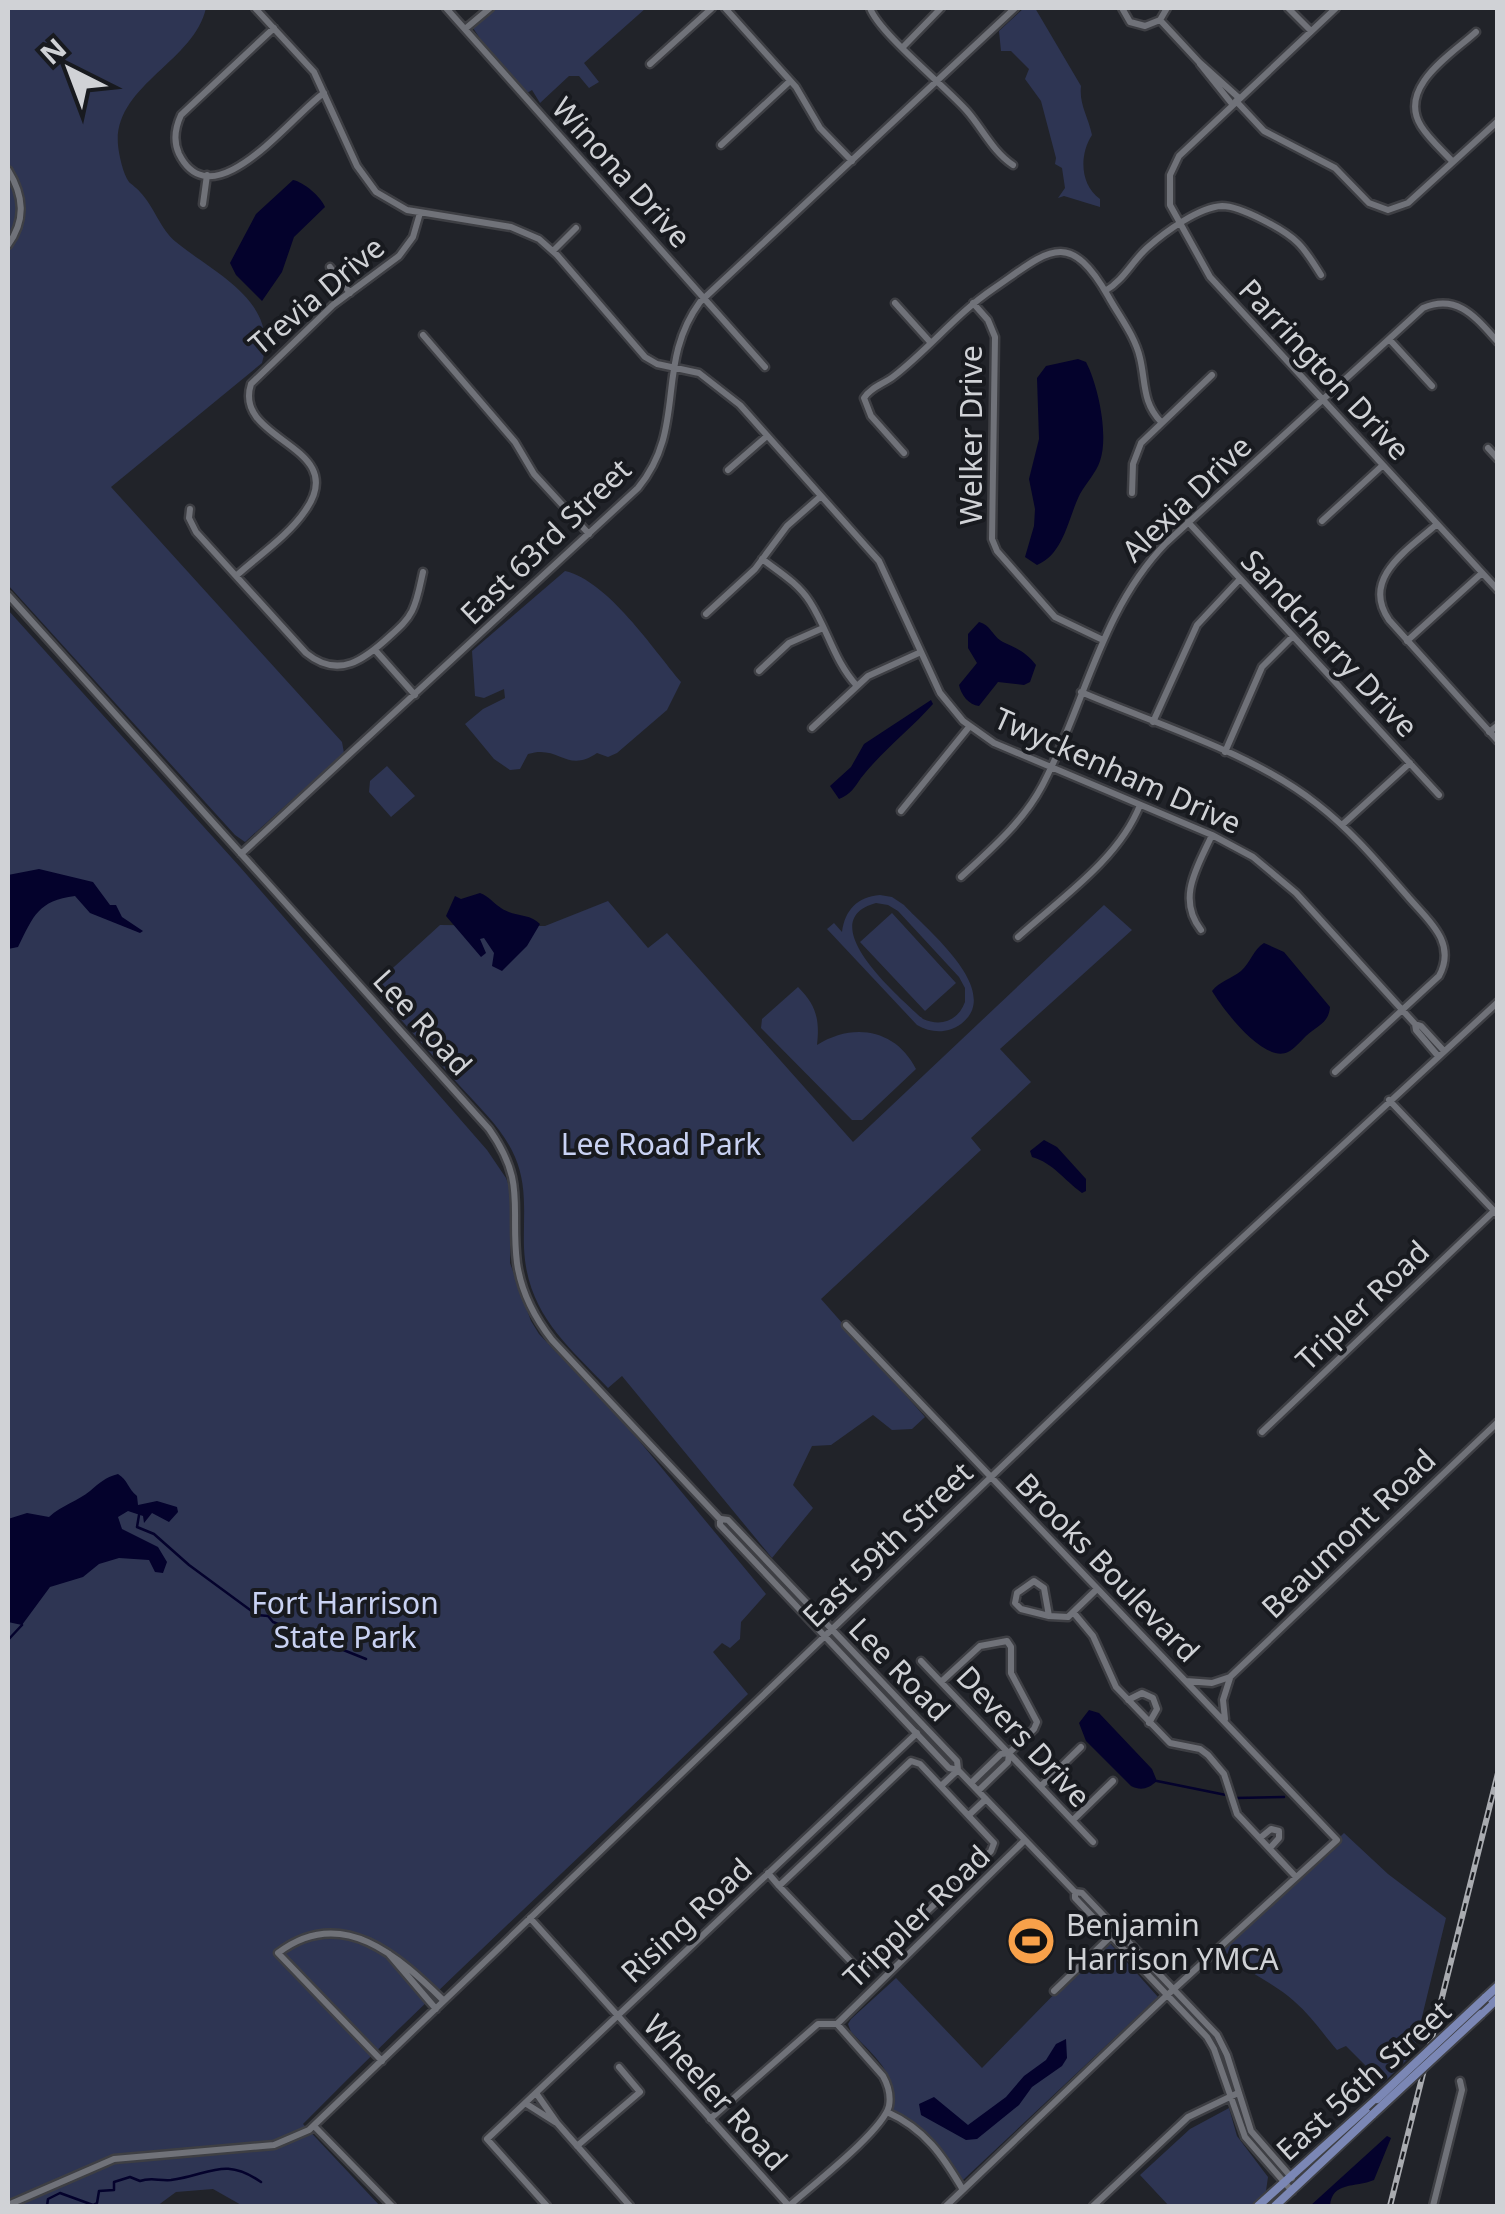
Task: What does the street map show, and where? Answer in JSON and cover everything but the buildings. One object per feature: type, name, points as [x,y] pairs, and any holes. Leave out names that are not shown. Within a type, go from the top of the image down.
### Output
[{"type":"main road","name":"East 56th Street","points":[[1258,2206],[1498,1986]]},
{"type":"main road","name":"East 56th Street","points":[[1275,2206],[1498,1998]]},
{"type":"street","points":[[255,8],[311,68],[367,182],[394,205],[514,228],[534,236],[553,251],[576,228]]},
{"type":"street","name":"Winona Drive","points":[[446,8],[765,367]]},
{"type":"street","points":[[465,28],[490,8]]},
{"type":"street","points":[[650,64],[712,8]]},
{"type":"street","points":[[725,8],[790,81],[820,128],[852,161]]},
{"type":"street","points":[[870,8],[879,24],[937,80],[975,120],[1001,156],[1013,164]]},
{"type":"street","points":[[904,46],[941,8]]},
{"type":"street","name":"East 63rd Street","points":[[241,854],[634,492],[655,464],[668,428],[672,367],[684,328],[703,298],[1015,8]]},
{"type":"street","points":[[1122,8],[1136,25],[1148,26],[1160,20],[1166,8]]},
{"type":"street","points":[[1288,8],[1311,31]]},
{"type":"street","points":[[1236,101],[1336,8]]},
{"type":"street","points":[[1160,20],[1267,134],[1336,168],[1372,204],[1394,209],[1411,201],[1498,121]]},
{"type":"street","points":[[274,28],[186,108],[175,136],[179,154],[192,169],[223,176],[240,168],[324,92]]},
{"type":"street","points":[[1453,162],[1420,124],[1416,100],[1426,78],[1476,32]]},
{"type":"street","points":[[721,144],[790,81]]},
{"type":"street","name":"Parrington Drive","points":[[1236,101],[1178,156],[1168,194],[1181,226],[1214,281],[1498,590]]},
{"type":"street","points":[[8,170],[19,193],[22,212],[8,244]]},
{"type":"street","points":[[203,204],[207,175]]},
{"type":"street","points":[[1105,292],[1121,280],[1152,244],[1213,208],[1237,208],[1289,235],[1321,275]]},
{"type":"street","name":"Trevia Drive","points":[[236,576],[306,511],[314,480],[300,452],[252,414],[249,388],[258,374],[403,252],[416,232],[420,213]]},
{"type":"street","name":"Twyckenham Drive","points":[[553,251],[644,357],[697,372],[738,403],[882,565],[940,694],[969,727],[994,743],[1244,851],[1286,883],[1441,1053]]},
{"type":"street","points":[[904,453],[870,414],[864,398],[869,390],[893,377],[974,303],[1039,257],[1056,252],[1084,260],[1105,292],[1135,344],[1144,397],[1161,422]]},
{"type":"street","points":[[330,267],[350,293]]},
{"type":"street","name":"Alexia Drive","points":[[961,877],[1037,796],[1119,605],[1140,571],[1188,522],[1421,310],[1442,302],[1465,309],[1494,332]]},
{"type":"street","points":[[895,303],[931,343]]},
{"type":"street","name":"Welker Drive","points":[[974,303],[990,322],[995,336],[992,539],[1054,617],[1104,640]]},
{"type":"street","points":[[1494,332],[1498,342]]},
{"type":"street","points":[[422,336],[515,442],[534,474],[589,534]]},
{"type":"street","points":[[1389,339],[1432,386]]},
{"type":"street","points":[[1132,494],[1138,448],[1212,375]]},
{"type":"street","points":[[728,470],[767,436]]},
{"type":"street","points":[[1488,448],[1498,459]]},
{"type":"street","points":[[1322,521],[1383,465]]},
{"type":"street","points":[[706,614],[762,560],[787,526],[821,496]]},
{"type":"street","points":[[190,509],[192,526],[318,662],[349,666],[374,650],[411,614],[423,572]]},
{"type":"street","name":"Sandcherry Drive","points":[[1188,522],[1440,795]]},
{"type":"street","points":[[1437,524],[1389,567],[1376,591],[1384,614],[1498,741]]},
{"type":"street","points":[[762,560],[799,588],[824,628],[839,664],[857,686]]},
{"type":"street","points":[[1407,641],[1482,573]]},
{"type":"street","points":[[1153,722],[1198,624],[1240,579]]},
{"type":"street","name":"Lee Road","points":[[8,595],[490,1129],[512,1175],[518,1212],[518,1264],[525,1293],[538,1320],[564,1353],[957,1762],[958,1770]]},
{"type":"street","points":[[759,670],[790,643],[824,628]]},
{"type":"street","points":[[1224,752],[1262,667],[1293,636]]},
{"type":"street","points":[[374,650],[415,695]]},
{"type":"street","points":[[812,728],[880,669],[920,652]]},
{"type":"street","points":[[1081,692],[1289,784],[1342,826],[1436,928],[1444,941],[1446,956],[1441,973],[1335,1072]]},
{"type":"street","points":[[1490,732],[1498,725]]},
{"type":"street","points":[[900,812],[969,727]]},
{"type":"street","points":[[1342,826],[1410,763]]},
{"type":"street","points":[[1018,937],[1118,846],[1140,805]]},
{"type":"street","points":[[1200,930],[1190,911],[1188,892],[1212,834]]},
{"type":"street","name":"East 59th Street","points":[[314,2126],[990,1477],[1498,1002]]},
{"type":"street","points":[[1389,1100],[1496,1213]]},
{"type":"street","name":"Tripler Road","points":[[1262,1432],[1496,1213]]},
{"type":"street","name":"Brooks Boulevard","points":[[846,1324],[1336,1840],[1296,1877]]},
{"type":"street","name":"Beaumont Road","points":[[1230,1677],[1498,1422]]},
{"type":"street","name":"Lee Road","points":[[720,1519],[720,1526],[916,1734],[950,1768],[958,1770],[1174,1989],[1223,2046],[1234,2095]]},
{"type":"street","points":[[1049,1616],[1040,1584],[1028,1582],[1016,1593],[1017,1606],[1049,1616],[1062,1618],[1097,1589]]},
{"type":"street","points":[[946,2206],[1296,1877],[1236,1812],[1226,1777],[1208,1755],[1200,1749],[1172,1744],[1112,1682],[1092,1636],[1073,1612]]},
{"type":"street","points":[[942,1682],[980,1646],[1002,1641],[1009,1644],[1010,1671],[1037,1723],[1009,1753],[1008,1762],[978,1791]]},
{"type":"street","name":"Devers Drive","points":[[921,1661],[1094,1842]]},
{"type":"street","points":[[1185,1680],[1212,1683],[1230,1677]]},
{"type":"street","points":[[1226,1723],[1223,1697],[1230,1677]]},
{"type":"street","points":[[1128,1700],[1142,1693],[1153,1698],[1157,1710],[1150,1723]]},
{"type":"street","name":"Rising Road","points":[[546,2206],[487,2139],[916,1734]]},
{"type":"street","points":[[1040,1786],[1081,1747]]},
{"type":"street","points":[[971,1783],[1001,1754],[1009,1753]]},
{"type":"street","points":[[768,1874],[779,1886],[862,1969],[869,1967],[992,1851],[992,1840],[917,1762],[908,1762],[779,1886]]},
{"type":"street","points":[[941,1786],[958,1770]]},
{"type":"street","points":[[1073,1820],[1114,1781]]},
{"type":"street","points":[[969,1815],[986,1799]]},
{"type":"street","points":[[1260,1838],[1271,1829],[1278,1831],[1279,1838],[1270,1848]]},
{"type":"street","name":"Trippler Road","points":[[887,2112],[890,2099],[886,2080],[837,2024],[1025,1840]]},
{"type":"street","name":"Lee Road","points":[[1075,1892],[1075,1898],[1211,2044],[1255,2137],[1295,2188]]},
{"type":"street","name":"Wheeler Road","points":[[530,1918],[789,2206]]},
{"type":"street","points":[[382,2061],[278,1953],[307,1938],[332,1934],[363,1940],[411,1969],[444,2001]]},
{"type":"street","points":[[1054,1991],[1110,1937]]},
{"type":"street","points":[[389,1953],[436,2009]]},
{"type":"street","points":[[710,2119],[818,2024],[837,2024]]},
{"type":"street","points":[[577,2146],[640,2092],[619,2068]]},
{"type":"street","points":[[1434,2206],[1462,2088],[1460,2081]]},
{"type":"street","points":[[536,2092],[556,2123],[630,2206]]},
{"type":"street","points":[[1093,2206],[1188,2117],[1234,2095]]},
{"type":"street","points":[[525,2102],[556,2123]]},
{"type":"street","points":[[789,2206],[881,2122],[887,2112],[919,2130],[933,2144],[963,2190]]},
{"type":"street","points":[[8,2205],[114,2159],[274,2145],[298,2138],[314,2126],[392,2206]]},
{"type":"street","points":[[376,2206],[384,2199]]},
{"type":"green space","points":[[8,8],[206,8],[199,27],[186,44],[128,106],[120,124],[119,149],[127,179],[145,198],[170,237],[225,278],[253,306],[262,322],[265,341],[262,363],[111,487],[342,742],[344,753],[245,842],[8,585]]},
{"type":"green space","points":[[494,8],[646,8],[584,63],[599,82],[589,88],[579,76],[569,76],[540,103],[532,90],[527,93],[471,25]]},
{"type":"green space","points":[[1024,8],[1035,8],[1081,86],[1092,135],[1085,151],[1085,178],[1100,199],[1100,207],[1064,196],[1058,198],[1065,188],[1062,168],[1055,164],[1041,101],[1025,79],[1029,69],[1011,51],[1001,51],[999,31]]},
{"type":"green space","points":[[565,571],[581,577],[613,602],[681,682],[667,710],[617,753],[608,757],[597,753],[578,761],[539,752],[528,754],[520,769],[510,770],[494,759],[465,724],[505,698],[504,689],[484,698],[475,696],[472,651]]},
{"type":"green space","name":"Fort Harrison State Park","points":[[8,610],[240,867],[487,1150],[512,1194],[510,1263],[539,1334],[627,1426],[766,1594],[741,1622],[740,1639],[730,1648],[722,1643],[713,1652],[748,1694],[303,2124],[380,2206],[243,2206],[213,2189],[176,2192],[157,2206],[8,2206]]},
{"type":"green space","points":[[387,766],[415,796],[391,817],[369,792],[370,781]]},
{"type":"green space","points":[[880,895],[904,905],[968,978],[972,1010],[961,1024],[939,1031],[917,1025],[827,929],[834,923],[842,932],[854,906]],"holes":[[[876,903],[898,911],[965,988],[962,1009],[948,1021],[923,1019],[881,978],[856,942],[852,926],[858,912]]]},
{"type":"green space","name":"Lee Road Park","points":[[608,901],[648,948],[667,933],[853,1142],[1104,905],[1132,930],[1000,1049],[1031,1082],[971,1138],[981,1150],[821,1299],[925,1417],[912,1429],[892,1430],[873,1415],[831,1445],[812,1446],[793,1485],[813,1508],[772,1558],[622,1376],[608,1388],[551,1326],[532,1291],[527,1271],[523,1191],[510,1147],[490,1119],[372,987],[440,925],[545,926]]},
{"type":"green space","points":[[892,913],[956,983],[925,1011],[860,942]]},
{"type":"green space","points":[[798,987],[815,1013],[817,1045],[845,1033],[872,1033],[897,1045],[916,1069],[862,1120],[852,1120],[761,1028],[762,1019]]},
{"type":"green space","points":[[1344,1833],[1388,1874],[1446,1918],[1413,2054],[1383,2083],[1346,2046],[1337,2050],[1287,1995],[1223,1951]]},
{"type":"green space","points":[[1107,1940],[1158,1997],[962,2181],[930,2137],[891,2110],[889,2077],[851,2032],[851,2019],[896,1978],[982,2068]]},
{"type":"green space","points":[[1229,2108],[1237,2136],[1268,2177],[1266,2191],[1253,2206],[1169,2206],[1140,2175],[1190,2129]]},
{"type":"shaded area","points":[[293,180],[312,190],[325,207],[294,237],[282,272],[262,301],[236,275],[230,263],[256,214]]},
{"type":"shaded area","points":[[1078,359],[1086,362],[1095,384],[1103,424],[1102,450],[1059,544],[1037,565],[1025,557],[1034,526],[1029,479],[1039,439],[1037,378],[1046,366]]},
{"type":"shaded area","points":[[979,622],[1036,665],[1030,682],[998,682],[979,706],[966,699],[959,685],[977,663],[968,648],[968,634]]},
{"type":"shaded area","points":[[931,700],[933,704],[839,799],[830,786],[851,767],[864,744]]},
{"type":"shaded area","points":[[39,869],[93,882],[110,905],[116,905],[122,917],[143,931],[90,913],[75,896],[45,906],[33,918],[18,947],[8,949],[8,875]]},
{"type":"shaded area","points":[[480,893],[506,911],[540,924],[527,946],[502,971],[492,966],[494,953],[484,938],[480,939],[486,953],[481,957],[446,916],[455,896],[461,899]]},
{"type":"shaded area","points":[[1264,943],[1284,952],[1330,1007],[1325,1021],[1288,1052],[1278,1054],[1256,1043],[1212,991],[1241,971]]},
{"type":"shaded area","points":[[1044,1140],[1057,1147],[1086,1179],[1086,1191],[1082,1193],[1052,1167],[1032,1157],[1030,1151]]},
{"type":"shaded area","points":[[118,1474],[137,1496],[138,1505],[157,1501],[177,1507],[178,1512],[169,1522],[152,1513],[144,1523],[143,1516],[128,1511],[118,1517],[122,1529],[158,1547],[167,1562],[163,1573],[155,1572],[149,1560],[119,1558],[99,1564],[83,1577],[50,1587],[22,1625],[8,1622],[8,1519],[27,1513],[49,1517]]},
{"type":"shaded area","points":[[1089,1710],[1099,1713],[1152,1769],[1157,1781],[1144,1788],[1131,1786],[1086,1741],[1079,1723]]},
{"type":"shaded area","points":[[1066,2039],[1067,2058],[1062,2066],[1032,2087],[1019,2105],[977,2139],[966,2140],[921,2115],[919,2104],[934,2097],[968,2125],[1006,2097],[1024,2076],[1046,2060],[1056,2044]]},
{"type":"shaded area","points":[[1387,2136],[1391,2138],[1374,2180],[1340,2189],[1330,2206],[1310,2206]]},
{"type":"waterway","points":[[139,1515],[137,1527],[154,1534],[257,1615],[268,1616],[273,1622],[366,1659]]},
{"type":"waterway","points":[[8,1640],[22,1625]]},
{"type":"waterway","points":[[1157,1781],[1226,1795]]},
{"type":"waterway","points":[[1236,1798],[1284,1797]]},
{"type":"waterway","points":[[47,2206],[48,2199],[60,2193],[93,2205],[99,2191],[114,2190],[114,2182],[130,2177],[140,2181],[171,2180],[227,2169],[261,2182]]},
{"type":"railway","points":[[1390,2206],[1498,1773]]},
{"type":"place","name":"Benjamin Harrison YMCA","points":[[1031,1941]]}]
